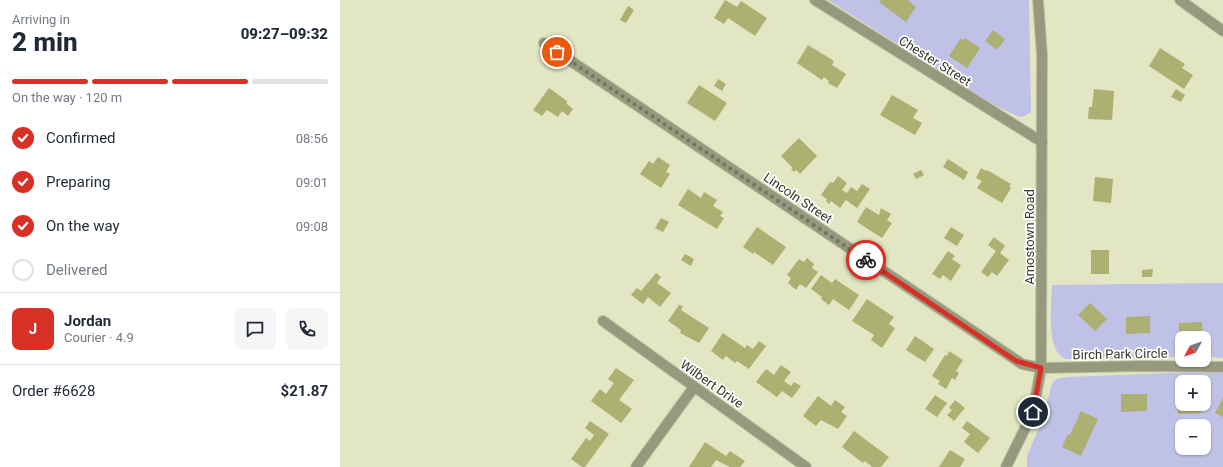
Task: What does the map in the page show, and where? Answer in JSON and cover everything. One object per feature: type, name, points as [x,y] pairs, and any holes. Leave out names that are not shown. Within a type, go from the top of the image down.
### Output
[{"type":"street","name":"Chester Street","points":[[815,0],[1042,142]]},
{"type":"street","name":"Amostown Road","points":[[1008,466],[1033,412],[1041,368],[1042,55],[1038,0]]},
{"type":"street","points":[[1180,0],[1223,30]]},
{"type":"street","name":"Lincoln Street","points":[[544,43],[1016,361],[1041,368]]},
{"type":"street","name":"Wilbert Drive","points":[[603,321],[806,467]]},
{"type":"street","name":"Birch Park Circle","points":[[1041,368],[1143,366],[1223,367]]},
{"type":"street","points":[[636,467],[694,387]]},
{"type":"shaded area","points":[[828,0],[1029,0],[1031,112],[1019,117],[992,104]]},
{"type":"shaded area","points":[[1223,283],[1223,358],[1211,357],[1211,331],[1175,331],[1175,357],[1065,359],[1059,354],[1052,336],[1052,285]]},
{"type":"shaded area","points":[[1223,372],[1223,467],[1027,467],[1027,456],[1042,421],[1052,384],[1056,379],[1068,377]]},
{"type":"building","points":[[725,0],[737,7],[741,1],[767,18],[755,36],[728,18],[724,24],[714,18]]},
{"type":"building","points":[[881,0],[908,0],[916,7],[906,22],[879,2]]},
{"type":"building","points":[[628,6],[634,10],[626,23],[620,20]]},
{"type":"building","points":[[993,30],[1005,39],[997,50],[985,41]]},
{"type":"building","points":[[961,38],[964,41],[965,38],[980,48],[967,68],[949,56]]},
{"type":"building","points":[[808,45],[834,61],[832,65],[846,74],[837,88],[828,83],[829,81],[824,77],[822,80],[797,63]]},
{"type":"building","points":[[1160,48],[1185,64],[1182,68],[1193,75],[1184,89],[1149,66]]},
{"type":"building","points":[[718,79],[726,84],[722,91],[714,86]]},
{"type":"building","points":[[699,85],[727,103],[715,121],[687,103]]},
{"type":"building","points":[[549,88],[567,101],[566,103],[573,109],[568,116],[562,111],[558,117],[547,110],[542,116],[533,110]]},
{"type":"building","points":[[1094,89],[1114,91],[1112,120],[1088,119],[1089,107],[1092,107]]},
{"type":"building","points":[[1176,89],[1185,95],[1181,102],[1171,97]]},
{"type":"building","points":[[892,95],[918,110],[913,118],[922,123],[915,135],[880,115]]},
{"type":"building","points":[[799,138],[817,156],[800,174],[796,170],[794,172],[791,169],[793,168],[781,156]]},
{"type":"building","points":[[658,157],[670,165],[666,172],[670,174],[661,188],[640,174],[649,161],[653,164]]},
{"type":"building","points":[[948,159],[968,172],[964,180],[943,167]]},
{"type":"building","points":[[981,168],[1011,184],[1009,186],[1011,188],[1002,203],[977,188],[982,181],[976,178]]},
{"type":"building","points":[[921,170],[924,175],[916,179],[913,174]]},
{"type":"building","points":[[838,176],[847,183],[842,190],[847,193],[851,187],[857,191],[862,184],[870,189],[857,208],[846,200],[840,208],[831,201],[829,204],[826,201],[827,199],[821,195],[830,182],[833,183]]},
{"type":"building","points":[[1095,177],[1113,179],[1111,203],[1093,201]]},
{"type":"building","points":[[688,189],[701,198],[704,192],[717,200],[713,206],[723,212],[720,216],[724,218],[717,229],[678,205]]},
{"type":"building","points":[[866,207],[879,215],[881,208],[891,214],[887,220],[892,223],[882,238],[857,222]]},
{"type":"building","points":[[661,218],[669,222],[663,232],[655,228]]},
{"type":"building","points":[[757,227],[786,247],[773,265],[754,252],[753,254],[743,247]]},
{"type":"building","points":[[951,227],[964,235],[957,246],[944,238]]},
{"type":"building","points":[[994,237],[1005,246],[1000,253],[1009,260],[997,276],[992,272],[988,277],[981,272],[996,251],[988,245]]},
{"type":"building","points":[[1091,250],[1109,250],[1109,274],[1091,274]]},
{"type":"building","points":[[948,251],[955,256],[952,259],[961,265],[951,281],[943,275],[940,279],[932,274]]},
{"type":"building","points":[[685,254],[694,259],[691,266],[681,260]]},
{"type":"building","points":[[807,258],[814,264],[812,268],[818,272],[806,288],[800,284],[796,290],[788,283],[791,278],[787,275],[799,259],[804,262]]},
{"type":"building","points":[[1153,269],[1152,277],[1142,277],[1142,270]]},
{"type":"building","points":[[656,273],[661,277],[657,283],[671,293],[660,307],[648,297],[643,304],[631,295],[637,288],[641,291]]},
{"type":"building","points":[[821,275],[832,283],[835,279],[859,295],[849,310],[833,299],[829,305],[821,299],[822,297],[811,289]]},
{"type":"building","points":[[867,299],[894,317],[889,324],[895,328],[882,348],[871,340],[874,335],[852,321]]},
{"type":"building","points":[[1090,303],[1107,319],[1095,331],[1078,315]]},
{"type":"building","points":[[679,305],[683,306],[681,310],[709,328],[699,343],[680,333],[681,330],[668,321]]},
{"type":"building","points":[[1150,316],[1150,333],[1126,334],[1126,317]]},
{"type":"building","points":[[1202,322],[1203,331],[1179,331],[1179,323]]},
{"type":"building","points":[[723,333],[745,348],[747,345],[753,349],[759,341],[766,346],[749,369],[737,361],[735,363],[726,356],[723,360],[711,351]]},
{"type":"building","points":[[915,336],[934,349],[925,362],[906,350]]},
{"type":"building","points":[[949,351],[963,360],[956,371],[959,373],[955,380],[952,378],[946,389],[938,384],[940,381],[932,376]]},
{"type":"building","points":[[781,365],[791,372],[784,381],[791,386],[794,382],[801,386],[792,398],[782,391],[777,397],[756,382],[766,369],[774,375]]},
{"type":"building","points":[[616,368],[634,380],[619,400],[632,409],[621,423],[591,401],[600,389],[606,394],[614,383],[608,379]]},
{"type":"building","points":[[1121,394],[1147,394],[1147,411],[1121,412]]},
{"type":"building","points":[[935,395],[947,403],[937,417],[925,409]]},
{"type":"building","points":[[818,396],[831,406],[835,400],[845,407],[841,412],[847,416],[838,429],[821,420],[816,426],[803,416]]},
{"type":"building","points":[[1223,398],[1223,417],[1215,413]]},
{"type":"building","points":[[955,400],[965,408],[954,421],[947,415],[952,410],[949,408]]},
{"type":"building","points":[[1081,411],[1098,419],[1081,456],[1062,447],[1068,434],[1070,435]]},
{"type":"building","points":[[1178,411],[1201,411],[1201,413],[1178,414]]},
{"type":"building","points":[[590,421],[609,434],[585,467],[582,467],[571,459],[586,438],[590,441],[594,435],[585,428]]},
{"type":"building","points":[[967,421],[990,438],[978,453],[964,442],[970,434],[962,428]]},
{"type":"building","points":[[854,431],[889,457],[881,467],[872,467],[865,461],[863,463],[842,447]]},
{"type":"building","points":[[705,442],[726,456],[730,451],[745,461],[740,467],[730,467],[716,460],[711,467],[689,467]]},
{"type":"building","points":[[950,450],[965,459],[960,467],[939,467]]},
{"type":"way so far","points":[[557,52],[866,260]]},
{"type":"route","points":[[866,260],[1016,361],[1028,366],[1041,368],[1033,412]]}]
